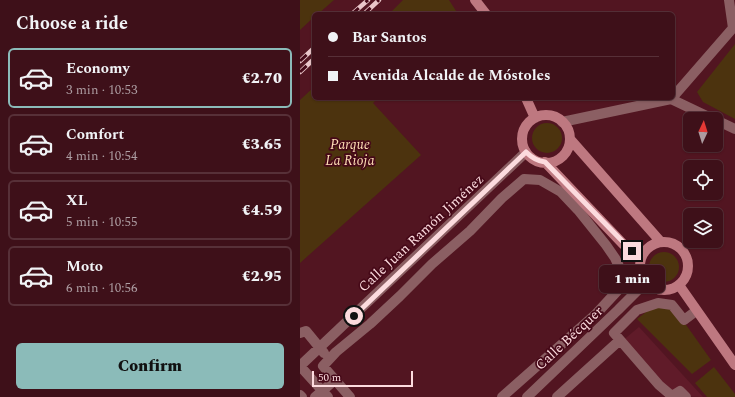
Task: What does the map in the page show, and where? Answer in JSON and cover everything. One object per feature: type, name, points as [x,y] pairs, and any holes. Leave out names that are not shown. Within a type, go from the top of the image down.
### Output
[{"type":"street","points":[[475,0],[484,12]]},
{"type":"street","points":[[675,95],[734,28],[729,0]]},
{"type":"street","points":[[527,100],[535,118]]},
{"type":"street","points":[[562,122],[663,100]]},
{"type":"street","points":[[675,100],[699,112]]},
{"type":"street","points":[[570,139],[568,147],[559,158],[553,161],[545,162],[532,158],[526,152],[522,137],[528,123],[542,115],[549,115],[562,122],[566,127],[570,139],[660,241]]},
{"type":"street","points":[[723,124],[735,129]]},
{"type":"street","name":"Calle Juan Ramón Jiménez","points":[[300,366],[526,152]]},
{"type":"street","points":[[545,162],[640,259]]},
{"type":"street","points":[[350,397],[323,366],[329,359],[370,324],[432,264],[470,231],[502,198],[524,179],[540,180],[562,192],[578,210],[615,258],[625,280],[620,288],[596,314],[502,397]]},
{"type":"street","points":[[660,241],[668,241],[683,249],[689,264],[688,272],[684,280],[679,286],[671,289],[662,290],[653,288],[646,282],[640,267],[640,259],[644,251],[651,245],[660,241]]},
{"type":"street","name":"Calle Bécquer","points":[[527,397],[646,282]]},
{"type":"street","points":[[679,286],[735,365]]},
{"type":"street","points":[[557,397],[617,336],[637,310],[658,303],[672,306],[684,320],[696,311]]},
{"type":"street","points":[[596,314],[659,384],[672,396],[680,391],[686,397]]},
{"type":"street","points":[[300,333],[306,331],[329,359]]},
{"type":"street","points":[[300,366],[322,395],[335,380]]},
{"type":"shaded area","points":[[639,327],[703,397],[672,396],[621,342]]},
{"type":"green space","points":[[300,0],[334,0],[320,12],[312,12],[312,19],[300,30]]},
{"type":"green space","points":[[403,0],[449,0],[457,12],[391,12]]},
{"type":"green space","points":[[735,44],[735,119],[703,102],[697,92]]},
{"type":"green space","name":"Parque La Rioja","points":[[312,89],[312,100],[376,100],[373,103],[421,155],[300,263],[300,100]]},
{"type":"green space","points":[[547,123],[558,127],[562,138],[558,149],[547,153],[536,149],[532,138],[536,127]]},
{"type":"green space","points":[[664,252],[675,256],[679,267],[675,278],[664,282],[653,278],[649,267],[653,256]]},
{"type":"green space","points":[[658,303],[672,305],[711,360],[692,374],[637,319]]},
{"type":"green space","points":[[714,367],[735,394],[735,397],[707,397],[695,383]]},
{"type":"railway","points":[[354,12],[368,0]]},
{"type":"railway","points":[[366,12],[379,0]]},
{"type":"railway","points":[[300,61],[312,50]]},
{"type":"railway","points":[[300,72],[312,61]]},
{"type":"route","points":[[354,316],[526,152],[532,158],[545,162],[632,251]]}]
